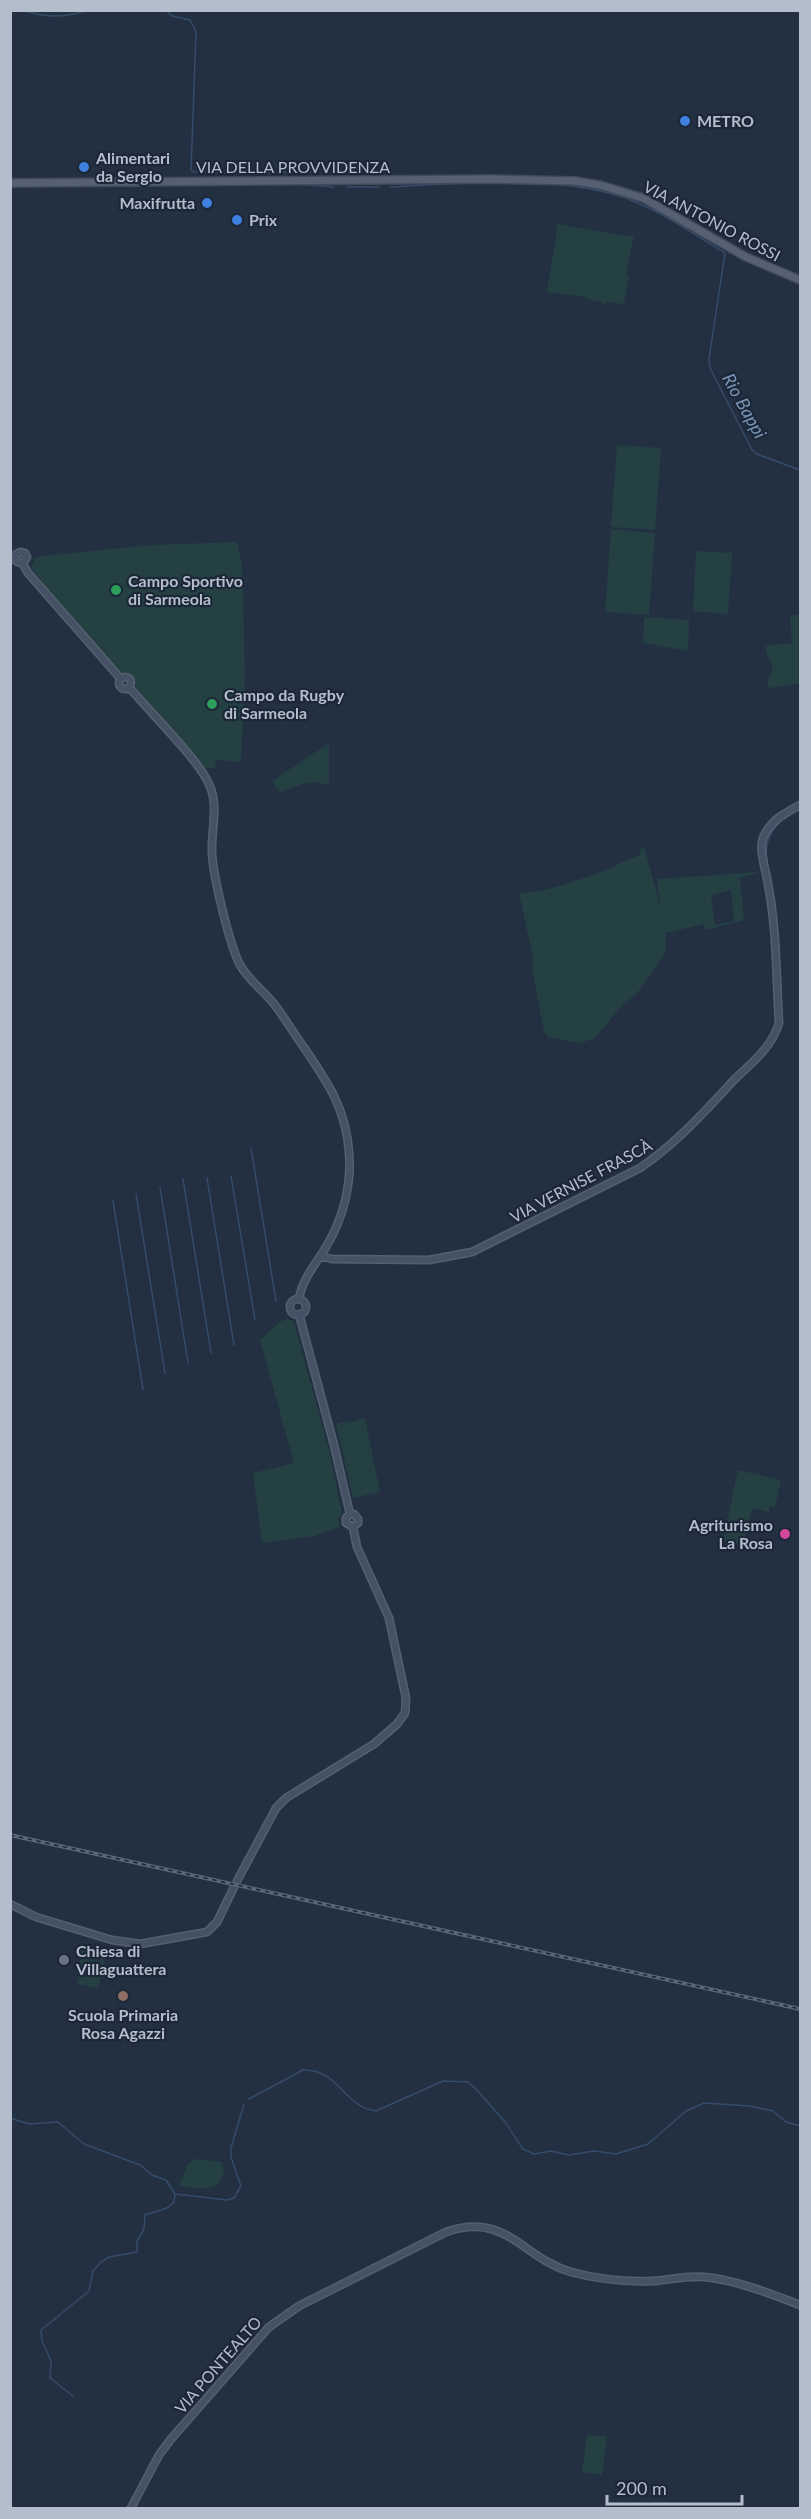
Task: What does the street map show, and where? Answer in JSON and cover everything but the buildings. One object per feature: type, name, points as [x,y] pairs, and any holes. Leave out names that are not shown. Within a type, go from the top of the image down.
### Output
[{"type":"main road","name":"VIA DELLA PROVVIDENZA","points":[[10,183],[532,178],[575,181]]},
{"type":"main road","name":"VIA ANTONIO ROSSI","points":[[575,181],[600,185],[643,198],[746,257],[801,280]]},
{"type":"street","points":[[23,564],[27,557],[25,553],[12,554],[121,679],[129,678],[131,681],[129,687],[195,762],[210,785],[214,805],[213,864],[238,960],[248,976],[274,1004],[332,1088],[341,1111],[349,1154],[347,1190],[336,1226],[302,1285],[299,1299]]},
{"type":"street","name":"VIA VERNISE FRASCÀ","points":[[320,1256],[332,1259],[429,1260],[472,1252],[640,1168],[687,1131],[736,1078],[761,1055],[775,1035],[779,1023],[774,910],[762,855],[762,841],[770,826],[780,816],[801,805]]},
{"type":"street","points":[[299,1299],[292,1301],[291,1307],[299,1314],[350,1514],[346,1520],[348,1525],[353,1527]]},
{"type":"street","points":[[299,1299],[306,1306],[299,1314]]},
{"type":"street","points":[[350,1514],[354,1514],[358,1519],[358,1523],[353,1527]]},
{"type":"street","points":[[10,1904],[36,1917],[119,1942],[146,1944],[207,1932],[217,1922],[276,1808],[286,1798],[374,1744],[389,1732],[405,1713],[406,1698],[388,1618],[357,1547],[353,1527]]},
{"type":"street","name":"VIA PONTEALTO","points":[[131,2508],[159,2455],[269,2326],[299,2306],[460,2227],[480,2226],[505,2234],[559,2267],[575,2273],[633,2281],[704,2277],[719,2279],[801,2306]]},
{"type":"green space","points":[[558,224],[625,236],[634,235],[626,274],[629,275],[624,304],[607,302],[605,305],[602,302],[587,299],[587,297],[547,292]]},
{"type":"green space","points":[[617,445],[661,448],[655,530],[611,527]]},
{"type":"green space","points":[[611,529],[655,533],[649,615],[605,612]]},
{"type":"green space","points":[[237,542],[242,564],[245,675],[241,762],[216,760],[215,768],[204,768],[136,689],[136,680],[130,674],[119,671],[121,667],[118,670],[41,583],[42,581],[31,568],[35,558],[42,556],[151,545]]},
{"type":"green space","points":[[696,551],[732,553],[728,614],[693,611]]},
{"type":"green space","points":[[790,615],[800,615],[800,684],[770,688],[767,685],[773,666],[766,652],[766,646],[792,643]]},
{"type":"green space","points":[[644,617],[689,620],[688,651],[643,643]]},
{"type":"green space","points":[[329,743],[329,786],[316,782],[280,792],[272,781]]},
{"type":"green space","points":[[644,847],[660,905],[657,879],[760,872],[740,878],[744,920],[706,930],[704,924],[666,933],[666,951],[660,961],[638,992],[619,1009],[595,1038],[580,1043],[548,1037],[544,1032],[532,969],[534,962],[519,893],[552,888],[585,878],[641,855],[639,850]],"holes":[[[731,890],[734,921],[715,925],[711,895]]]},
{"type":"green space","points":[[288,1319],[294,1322],[330,1454],[342,1513],[338,1518],[339,1527],[315,1536],[262,1543],[253,1473],[294,1463],[260,1340],[281,1321]]},
{"type":"green space","points":[[365,1418],[380,1492],[353,1498],[336,1424],[349,1421],[350,1423]]},
{"type":"green space","points":[[738,1470],[781,1480],[775,1507],[770,1506],[769,1512],[752,1508],[743,1545],[723,1541]]},
{"type":"green space","points":[[81,1948],[97,1953],[97,1961],[100,1962],[102,1953],[106,1954],[98,1988],[78,1984]]},
{"type":"green space","points":[[195,2159],[222,2162],[224,2173],[218,2185],[203,2189],[179,2186],[188,2164]]},
{"type":"green space","points":[[587,2435],[607,2436],[602,2475],[582,2472]]},
{"type":"waterway","points":[[22,10],[55,16],[71,15],[88,10]]},
{"type":"waterway","points":[[165,10],[172,16],[190,20],[196,31],[191,170],[227,173]]},
{"type":"waterway","points":[[232,173],[311,172]]},
{"type":"waterway","name":"Rio Bappi","points":[[390,187],[513,182],[577,187],[606,192],[657,212],[725,253],[709,359],[710,368],[752,450],[800,470]]},
{"type":"waterway","points":[[307,185],[334,187]]},
{"type":"waterway","points":[[347,187],[379,187]]},
{"type":"waterway","points":[[760,834],[773,817],[783,811]]},
{"type":"waterway","points":[[772,890],[766,850],[771,833],[787,816]]},
{"type":"waterway","points":[[773,895],[776,920]]},
{"type":"waterway","points":[[782,1017],[782,1025]]},
{"type":"waterway","points":[[251,1148],[276,1301]]},
{"type":"waterway","points":[[231,1176],[255,1320]]},
{"type":"waterway","points":[[207,1178],[234,1345]]},
{"type":"waterway","points":[[183,1179],[211,1353]]},
{"type":"waterway","points":[[160,1187],[188,1363]]},
{"type":"waterway","points":[[136,1194],[165,1373]]},
{"type":"waterway","points":[[113,1201],[143,1389]]},
{"type":"waterway","points":[[249,2099],[303,2070],[315,2071],[326,2076],[356,2103],[376,2111],[443,2081],[468,2082],[505,2122],[523,2149],[534,2154],[551,2151],[569,2155],[594,2151],[616,2154],[648,2144],[686,2111],[704,2103],[749,2106],[773,2111],[786,2122],[800,2126]]},
{"type":"waterway","points":[[10,2118],[29,2124],[58,2122],[84,2144],[140,2165],[152,2175],[166,2180],[175,2194],[227,2200],[234,2198],[241,2186],[231,2157],[231,2148],[244,2104]]},
{"type":"waterway","points":[[73,2396],[50,2378],[51,2361],[42,2341],[41,2330],[89,2291],[93,2271],[101,2262],[109,2257],[137,2252],[137,2241],[144,2229],[145,2215],[167,2208],[174,2202],[175,2194]]},
{"type":"railway","points":[[10,1835],[800,2009]]},
{"type":"place","name":"METRO","points":[[685,121]]},
{"type":"place","name":"Alimentari da Sergio","points":[[84,167]]},
{"type":"place","name":"Maxifrutta","points":[[207,203]]},
{"type":"place","name":"Prix","points":[[237,220]]},
{"type":"place","name":"Campo Sportivo di Sarmeola","points":[[116,590]]},
{"type":"place","name":"Campo da Rugby di Sarmeola","points":[[212,704]]},
{"type":"place","name":"Agriturismo La Rosa","points":[[785,1534]]},
{"type":"place","name":"Chiesa di Villaguattera","points":[[64,1960]]},
{"type":"place","name":"Scuola Primaria Rosa Agazzi","points":[[123,1996]]}]
